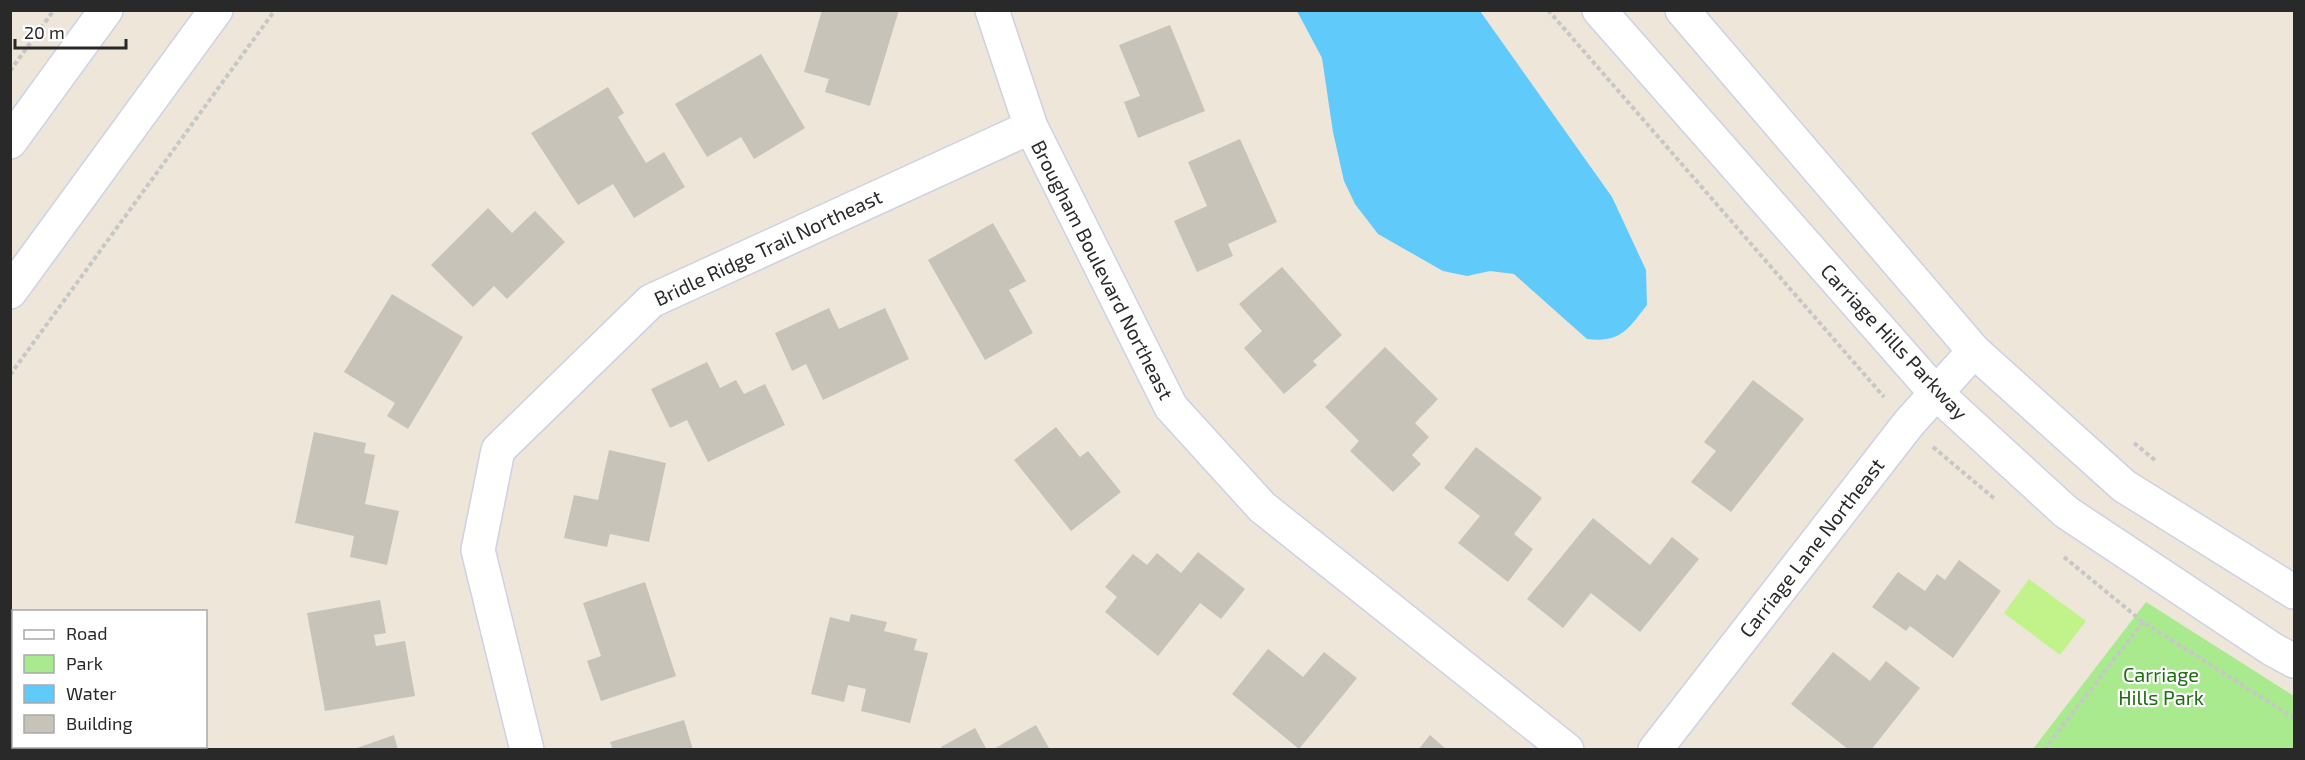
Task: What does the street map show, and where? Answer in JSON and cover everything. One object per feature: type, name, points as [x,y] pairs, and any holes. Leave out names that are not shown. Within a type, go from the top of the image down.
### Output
[{"type":"street","points":[[10,142],[106,10]]},
{"type":"street","points":[[10,292],[216,10]]},
{"type":"street","name":"Brougham Boulevard Northeast","points":[[992,10],[1031,127],[1171,408],[1262,507],[1567,750]]},
{"type":"street","name":"Carriage Hills Parkway","points":[[1599,10],[1935,392],[2066,512],[2272,649],[2295,661]]},
{"type":"street","points":[[1682,10],[1974,351],[2124,486],[2295,591]]},
{"type":"street","name":"Bridle Ridge Trail Northeast","points":[[527,750],[478,550],[498,450],[651,301],[1031,127]]},
{"type":"street","name":"Carriage Lane Northeast","points":[[1655,750],[1935,392],[1974,351]]},
{"type":"path","points":[[10,71],[54,10]]},
{"type":"path","points":[[10,375],[275,10]]},
{"type":"path","points":[[2125,435],[2162,465]]},
{"type":"path","points":[[2044,750],[2143,622]]},
{"type":"green space","points":[[2029,579],[2086,621],[2060,655],[2004,613]]},
{"type":"green space","name":"Carriage Hills Park","points":[[2146,602],[2294,696],[2294,749],[2033,749]]},
{"type":"water","points":[[1297,11],[1480,11],[1612,197],[1646,270],[1647,305],[1629,327],[1608,339],[1587,339],[1514,274],[1490,271],[1467,276],[1443,271],[1378,234],[1355,204],[1344,181],[1333,132],[1322,58]]},
{"type":"building","points":[[822,10],[899,10],[870,106],[825,92],[829,79],[804,72]]},
{"type":"building","points":[[1170,25],[1205,111],[1138,138],[1124,102],[1140,96],[1119,45]]},
{"type":"building","points":[[761,54],[805,128],[754,159],[741,137],[707,157],[675,104]]},
{"type":"building","points":[[608,87],[624,113],[618,117],[646,163],[664,152],[685,187],[634,218],[613,184],[578,205],[531,133]]},
{"type":"building","points":[[1240,139],[1277,222],[1228,244],[1233,256],[1197,272],[1174,221],[1207,206],[1188,162]]},
{"type":"building","points":[[488,208],[512,233],[535,211],[565,242],[507,299],[494,286],[473,307],[431,265]]},
{"type":"building","points":[[993,223],[1026,281],[1009,290],[1033,333],[985,360],[928,260]]},
{"type":"building","points":[[1282,267],[1342,335],[1313,361],[1317,365],[1284,394],[1244,348],[1262,331],[1239,304]]},
{"type":"building","points":[[392,294],[463,337],[408,429],[387,416],[395,403],[344,372]]},
{"type":"building","points":[[829,308],[839,329],[885,308],[909,359],[823,400],[806,364],[792,371],[775,333]]},
{"type":"building","points":[[1385,347],[1438,399],[1415,423],[1429,437],[1412,455],[1421,464],[1393,492],[1350,451],[1359,441],[1325,407]]},
{"type":"building","points":[[707,362],[720,388],[736,380],[744,394],[765,384],[785,425],[708,462],[687,420],[670,428],[651,389]]},
{"type":"building","points":[[1753,380],[1804,419],[1731,512],[1691,482],[1716,451],[1704,442]]},
{"type":"building","points":[[1056,427],[1080,457],[1088,451],[1121,492],[1071,531],[1014,460]]},
{"type":"building","points":[[314,432],[366,443],[364,453],[375,455],[365,504],[399,511],[387,565],[350,557],[354,536],[295,523]]},
{"type":"building","points":[[1476,447],[1542,498],[1514,534],[1533,549],[1508,582],[1458,543],[1480,516],[1444,488]]},
{"type":"building","points":[[609,450],[666,463],[649,542],[610,534],[607,547],[564,538],[574,495],[598,500]]},
{"type":"building","points":[[1593,518],[1650,565],[1672,537],[1699,559],[1640,632],[1591,593],[1563,628],[1527,599]]},
{"type":"building","points":[[1198,552],[1245,589],[1221,619],[1200,603],[1158,656],[1105,612],[1117,597],[1105,587],[1133,554],[1147,565],[1157,553],[1181,573]]},
{"type":"building","points":[[1959,560],[2001,591],[1953,658],[1910,626],[1906,631],[1872,607],[1898,572],[1925,591],[1937,574],[1945,580]]},
{"type":"building","points":[[645,582],[676,676],[601,701],[587,661],[601,656],[583,603]]},
{"type":"building","points":[[380,600],[386,633],[374,635],[376,646],[405,641],[415,696],[325,711],[307,613]]},
{"type":"building","points":[[851,614],[887,622],[884,631],[917,639],[914,650],[928,653],[910,723],[861,711],[866,689],[848,685],[844,702],[811,694],[830,617],[849,622]]},
{"type":"building","points":[[1268,649],[1303,677],[1324,652],[1357,678],[1299,749],[1232,694]]},
{"type":"building","points":[[1833,652],[1870,681],[1886,661],[1920,688],[1871,750],[1849,750],[1791,704]]},
{"type":"building","points":[[684,720],[693,750],[613,750],[610,742]]},
{"type":"building","points":[[1036,725],[1050,750],[992,750]]},
{"type":"building","points":[[975,728],[987,750],[943,750],[941,747]]},
{"type":"building","points":[[394,735],[398,750],[354,750],[354,749]]},
{"type":"building","points":[[1430,735],[1447,750],[1418,750]]}]
